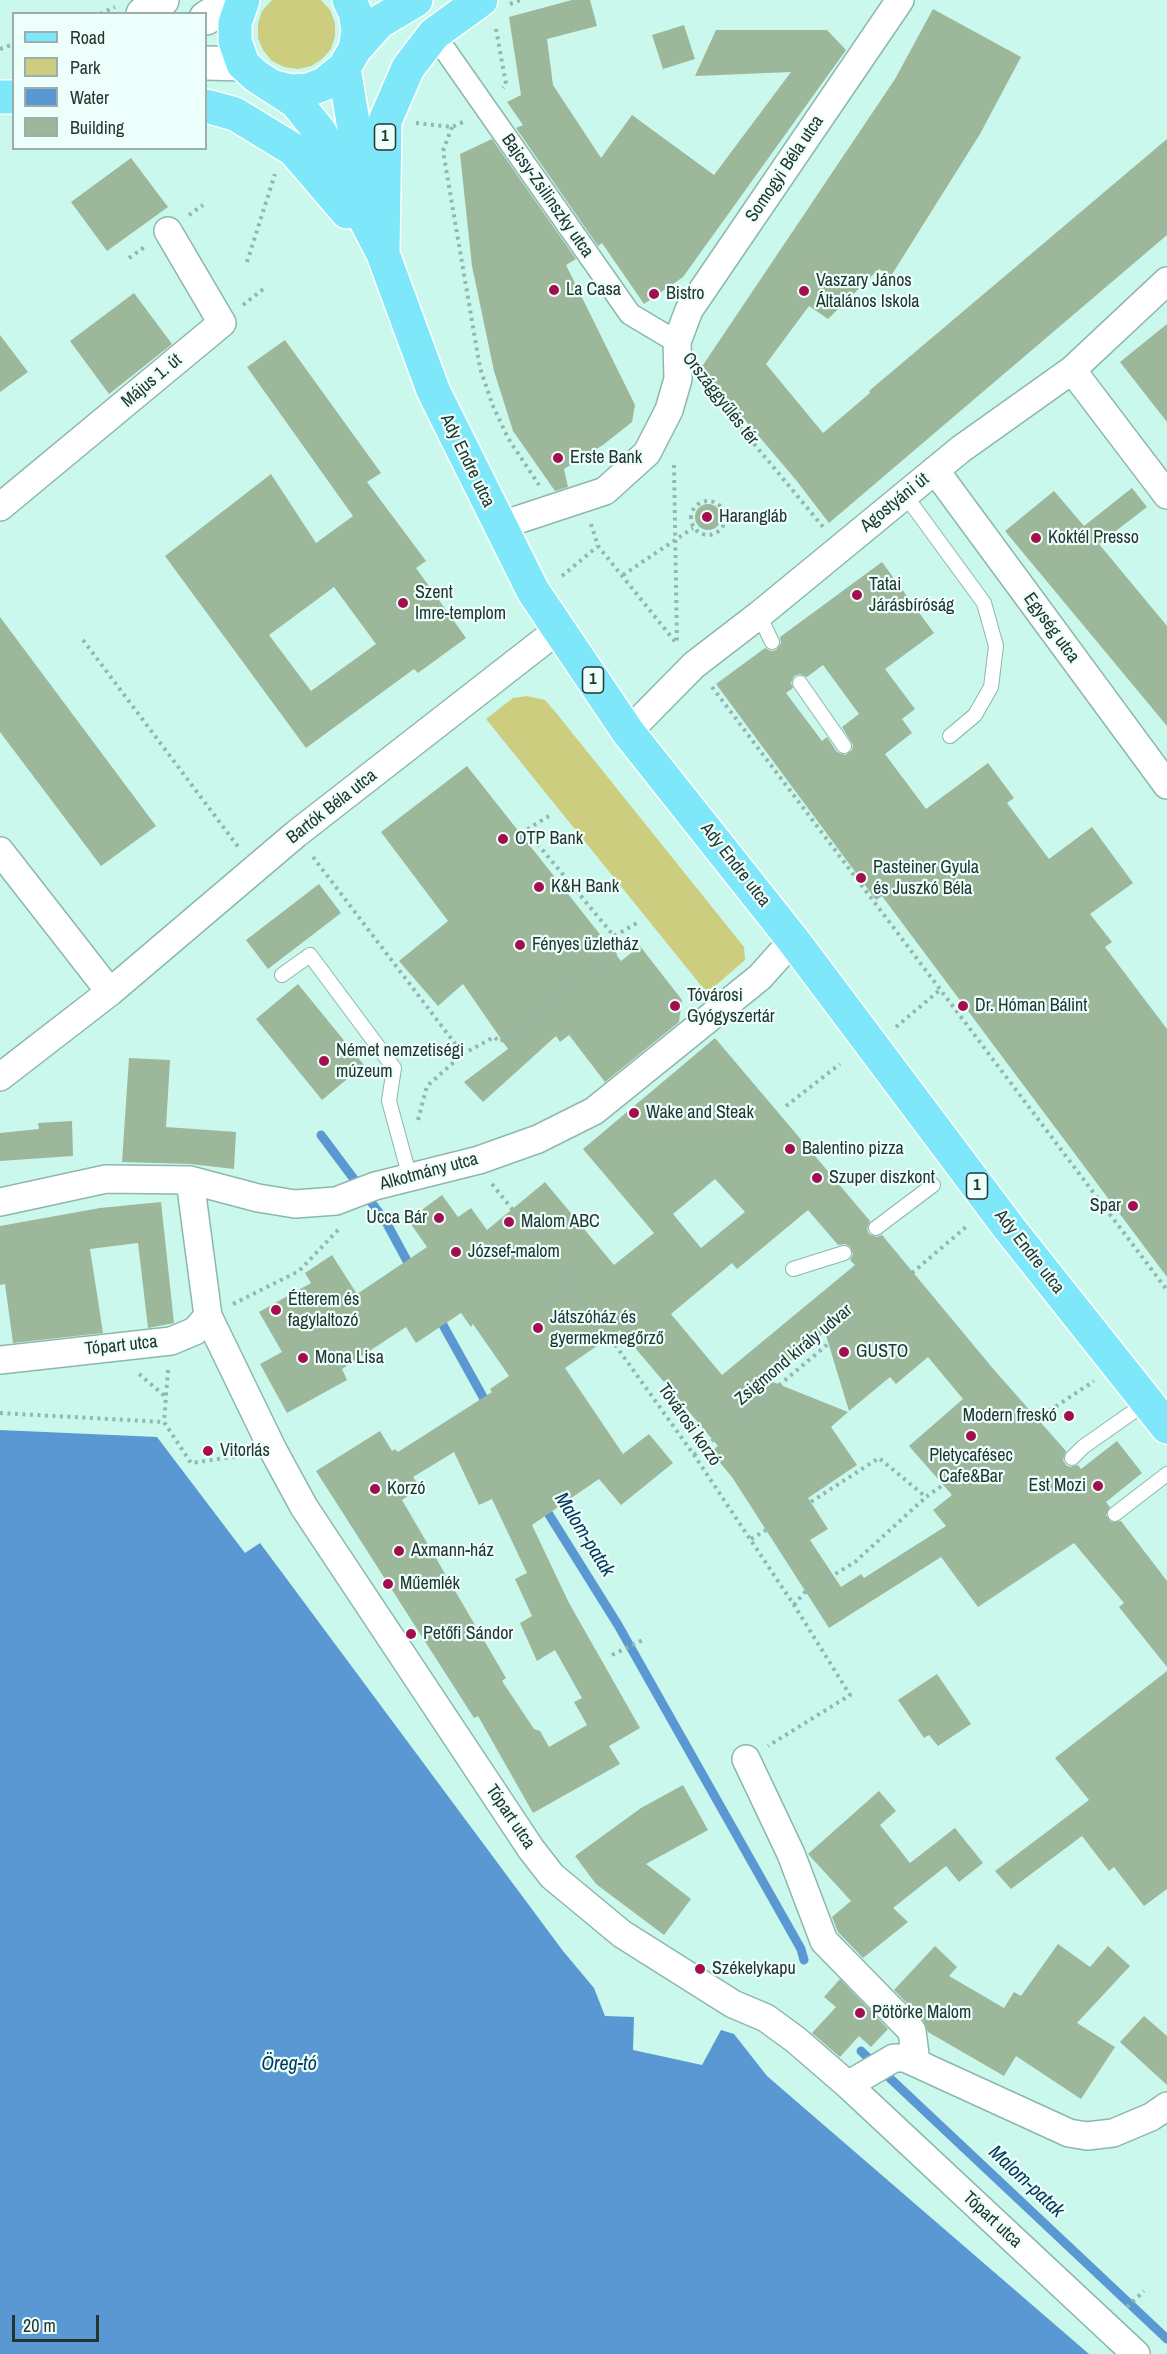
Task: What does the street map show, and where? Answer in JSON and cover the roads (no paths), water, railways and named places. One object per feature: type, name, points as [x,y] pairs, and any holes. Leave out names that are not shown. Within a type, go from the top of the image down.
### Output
[{"type":"main road","points":[[146,12],[162,0]]},
{"type":"main road","points":[[207,17],[235,0]]},
{"type":"main road","points":[[207,63],[243,64],[236,41],[235,23],[243,0]]},
{"type":"main road","name":"1","points":[[350,0],[355,12],[358,31],[350,58],[353,122],[383,254]]},
{"type":"main road","name":"1","points":[[275,87],[291,91],[308,90],[324,84],[350,58],[379,22],[416,0]]},
{"type":"main road","name":"1","points":[[383,254],[385,120],[408,68],[434,34],[492,9]]},
{"type":"main road","name":"1","points":[[243,64],[256,76],[296,102],[320,132],[383,254]]},
{"type":"main road","points":[[207,106],[235,114],[294,150],[383,254]]},
{"type":"main road","name":"Ady Endre utca","points":[[383,254],[433,390],[532,591],[628,732],[794,940],[1009,1228],[1167,1427]]},
{"type":"street","name":"Somogyi Béla utca","points":[[677,342],[689,310],[899,1]]},
{"type":"street","name":"Bajcsy-Zsilinszky utca","points":[[434,34],[630,314],[677,342]]},
{"type":"street","name":"Május 1. út","points":[[0,507],[222,323],[168,231]]},
{"type":"street","name":"Agostyáni út","points":[[628,732],[694,665],[759,615],[961,449],[1072,370],[1167,281]]},
{"type":"street","name":"Országgyűlés tér","points":[[499,526],[580,510],[647,453],[669,410],[678,379],[677,342]]},
{"type":"street","points":[[1072,370],[1167,495]]},
{"type":"street","name":"Egység utca","points":[[935,470],[1167,785]]},
{"type":"street","name":"Bartók Béla utca","points":[[0,1077],[110,992],[296,834],[559,629]]},
{"type":"street","points":[[0,851],[110,992]]},
{"type":"street","name":"Alkotmány utca","points":[[0,1202],[106,1179],[190,1180],[258,1198],[295,1204],[336,1201],[366,1190],[479,1160],[538,1139],[594,1111],[760,977],[794,940]]},
{"type":"street","name":"Tópart utca","points":[[190,1180],[208,1316],[273,1450],[304,1507],[525,1840],[552,1876],[622,1934],[733,2004],[766,2018],[796,2040],[848,2085],[1136,2354]]},
{"type":"street","name":"Tópart utca","points":[[0,1360],[171,1341],[195,1331],[208,1316]]},
{"type":"street","points":[[746,1759],[791,1854],[824,1941],[912,2031],[893,2064],[848,2085]]},
{"type":"street","points":[[893,2064],[1080,2136],[1113,2133],[1151,2117],[1167,2106]]},
{"type":"lane","points":[[905,495],[984,603],[996,646],[991,687],[975,716],[950,736]]},
{"type":"lane","points":[[759,615],[772,642]]},
{"type":"lane","points":[[800,683],[844,746]]},
{"type":"lane","points":[[282,975],[310,955],[394,1068],[389,1101],[410,1178]]},
{"type":"lane","points":[[876,1228],[933,1185]]},
{"type":"lane","points":[[794,1269],[844,1253]]},
{"type":"lane","points":[[1072,1458],[1083,1447],[1147,1402]]},
{"type":"lane","points":[[1115,1514],[1167,1474]]},
{"type":"water","name":"Öreg-tó","points":[[0,1430],[157,1437],[245,1553],[260,1543],[563,1951],[594,1988],[605,2016],[634,2017],[633,2050],[702,2065],[721,2030],[734,2034],[767,2076],[1089,2354],[0,2354]]},
{"type":"waterway","name":"Malom-patak","points":[[321,1135],[386,1222],[412,1270]]},
{"type":"waterway","name":"Malom-patak","points":[[438,1316],[488,1406]]},
{"type":"waterway","name":"Malom-patak","points":[[543,1505],[618,1625],[801,1949],[804,1960]]},
{"type":"waterway","name":"Malom-patak","points":[[861,2051],[1167,2339]]},
{"type":"place","name":"La Casa","points":[[554,290]]},
{"type":"place","name":"Vaszary János Általános Iskola","points":[[804,291]]},
{"type":"place","name":"Bistro","points":[[654,294]]},
{"type":"place","name":"Erste Bank","points":[[558,458]]},
{"type":"place","name":"Harangláb","points":[[707,517]]},
{"type":"place","name":"Koktél Presso","points":[[1036,538]]},
{"type":"place","name":"Tatai Járásbíróság","points":[[857,595]]},
{"type":"place","name":"Szent Imre-templom","points":[[403,603]]},
{"type":"place","name":"OTP Bank","points":[[503,839]]},
{"type":"place","name":"Pasteiner Gyula és Juszkó Béla","points":[[861,878]]},
{"type":"place","name":"K&H Bank","points":[[539,887]]},
{"type":"place","name":"Fényes üzletház","points":[[520,945]]},
{"type":"place","name":"Tóvárosi Gyógyszertár","points":[[675,1006]]},
{"type":"place","name":"Dr. Hóman Bálint","points":[[963,1006]]},
{"type":"place","name":"Német nemzetiségi múzeum","points":[[324,1061]]},
{"type":"place","name":"Wake and Steak","points":[[634,1113]]},
{"type":"place","name":"Balentino pizza","points":[[790,1149]]},
{"type":"place","name":"Szuper diszkont","points":[[817,1178]]},
{"type":"place","name":"Spar","points":[[1133,1206]]},
{"type":"place","name":"Ucca Bár","points":[[439,1218]]},
{"type":"place","name":"Malom ABC","points":[[509,1222]]},
{"type":"place","name":"József-malom","points":[[456,1252]]},
{"type":"place","name":"Étterem és fagylaltozó","points":[[276,1310]]},
{"type":"place","name":"Játszóház és gyermekmegőrző","points":[[538,1328]]},
{"type":"place","name":"GUSTO","points":[[844,1352]]},
{"type":"place","name":"Mona Lisa","points":[[303,1358]]},
{"type":"place","name":"Modern freskó","points":[[1069,1416]]},
{"type":"place","name":"Pletycafésec Cafe&Bar","points":[[971,1436]]},
{"type":"place","name":"Vitorlás","points":[[208,1451]]},
{"type":"place","name":"Est Mozi","points":[[1098,1486]]},
{"type":"place","name":"Korzó","points":[[375,1489]]},
{"type":"place","name":"Axmann-ház","points":[[399,1551]]},
{"type":"place","name":"Műemlék","points":[[388,1584]]},
{"type":"place","name":"Petőfi Sándor","points":[[411,1634]]},
{"type":"place","name":"Székelykapu","points":[[700,1969]]},
{"type":"place","name":"Pötörke Malom","points":[[860,2013]]}]
